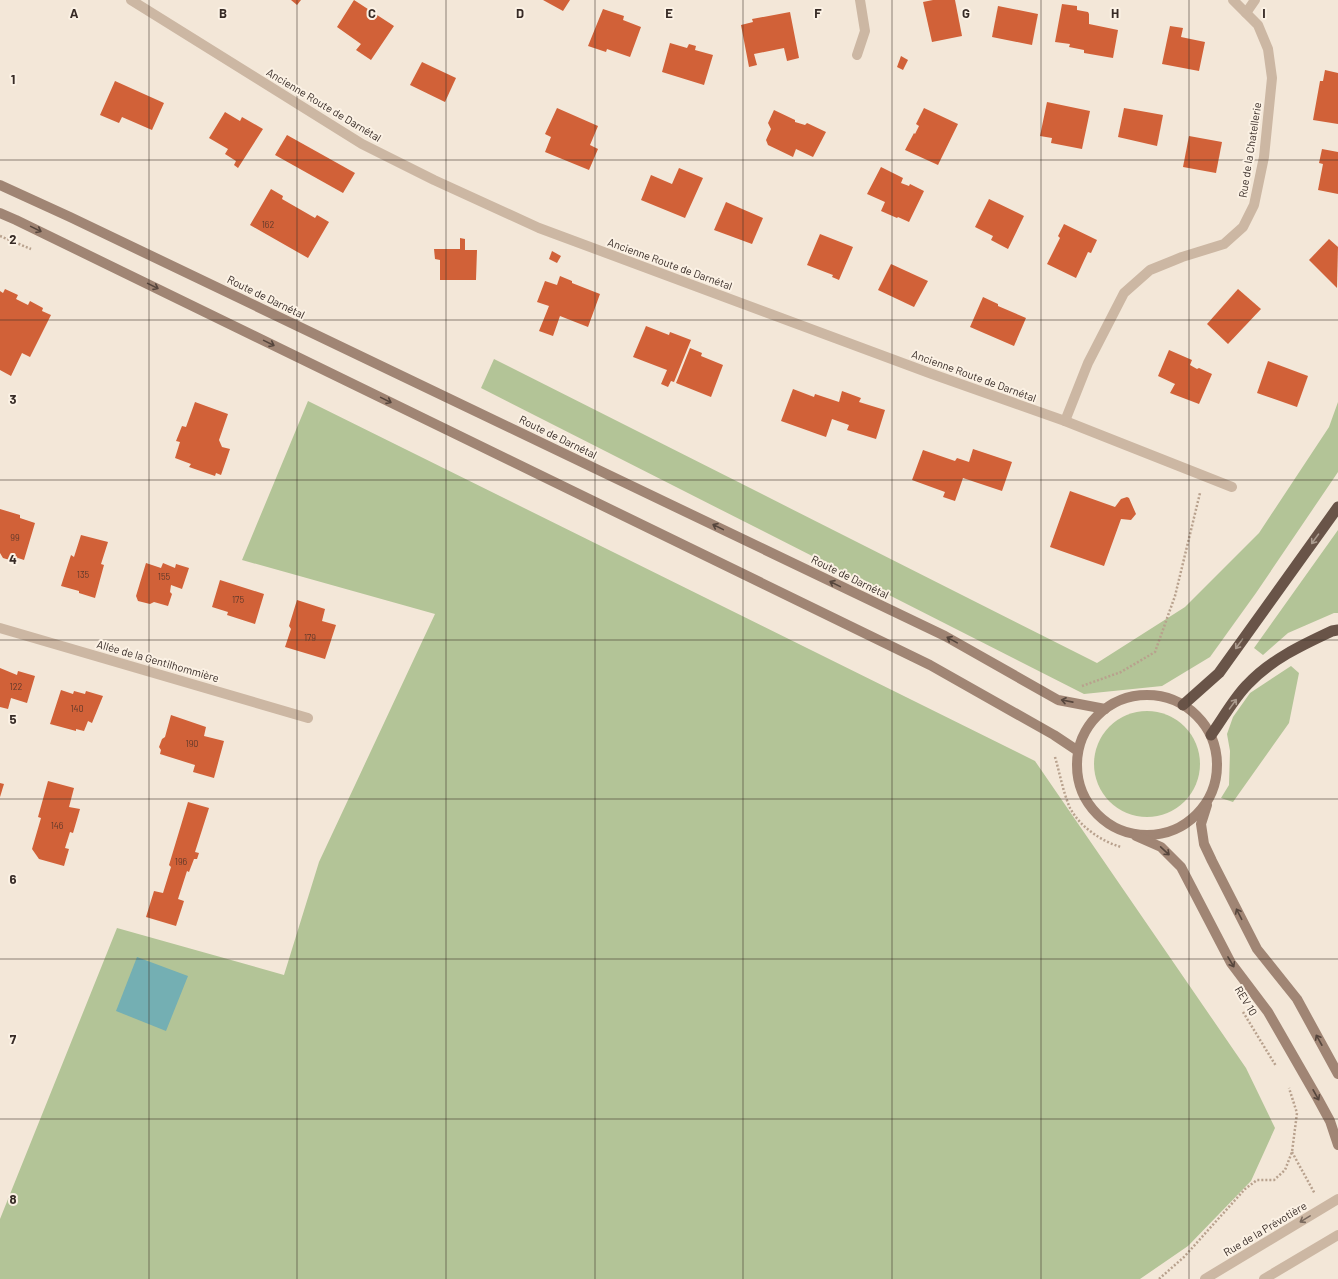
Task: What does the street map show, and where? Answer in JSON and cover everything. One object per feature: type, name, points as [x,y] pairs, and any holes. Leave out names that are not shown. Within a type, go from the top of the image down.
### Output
[{"type":"highway","points":[[1183,705],[1219,672],[1338,507]]},
{"type":"highway","points":[[1211,735],[1247,685],[1271,665],[1300,646],[1338,630]]},
{"type":"main road","name":"Route de Darnétal","points":[[0,185],[70,217],[945,636],[1058,700],[1105,709]]},
{"type":"main road","points":[[0,213],[166,292],[930,665],[1054,735],[1078,751]]},
{"type":"main road","points":[[1338,1074],[1297,999],[1257,949],[1204,844],[1201,824],[1216,775],[1216,754],[1211,735],[1199,718],[1183,705],[1164,697],[1143,695],[1123,699],[1105,709],[1093,720],[1084,735],[1078,751],[1077,772],[1082,793],[1094,811],[1110,825],[1161,847],[1181,867],[1232,963],[1268,1012],[1318,1098],[1330,1121],[1338,1145]]},
{"type":"main road","points":[[1130,833],[1154,834],[1178,828],[1197,814],[1211,794]]},
{"type":"street","name":"Ancienne Route de Darnétal","points":[[131,0],[362,144],[434,180],[525,222],[924,372],[1065,421],[1232,487]]},
{"type":"street","points":[[857,55],[865,31],[860,0]]},
{"type":"street","name":"Rue de la Chatellerie","points":[[1065,421],[1088,363],[1124,293],[1150,270],[1182,257],[1224,244],[1243,227],[1254,205],[1264,157],[1272,78],[1268,49],[1258,25],[1233,0]]},
{"type":"street","points":[[1246,13],[1255,0]]},
{"type":"street","name":"Allée de la Gentilhommière","points":[[0,628],[308,718]]},
{"type":"street","name":"Rue de la Prévotière","points":[[1205,1279],[1338,1199]]},
{"type":"street","points":[[1264,1279],[1338,1235]]},
{"type":"path","points":[[1077,688],[1121,672],[1154,652],[1175,596],[1204,476]]},
{"type":"path","points":[[1054,756],[1070,808],[1078,820],[1096,836],[1114,845],[1127,848]]},
{"type":"path","name":"REV 10","points":[[1240,1006],[1277,1067]]},
{"type":"path","points":[[1159,1279],[1184,1257],[1245,1189],[1258,1180],[1274,1180],[1285,1170],[1292,1152],[1297,1113],[1289,1088]]},
{"type":"path","points":[[1292,1152],[1317,1198]]},
{"type":"green space","points":[[494,359],[1097,663],[1185,607],[1259,533],[1329,427],[1338,402],[1338,472],[1256,593],[1210,657],[1162,686],[1084,694],[481,388]]},
{"type":"green space","points":[[308,401],[1035,761],[1246,1068],[1275,1128],[1251,1181],[1188,1246],[1140,1279],[0,1279],[0,1219],[117,928],[284,975],[319,862],[435,614],[242,560]]},
{"type":"green space","points":[[1338,530],[1338,613],[1334,613],[1288,633],[1263,655],[1254,648]]},
{"type":"green space","points":[[1291,666],[1299,673],[1289,723],[1233,802],[1221,798],[1229,785],[1230,751],[1227,734],[1233,717],[1250,693]]},
{"type":"green space","points":[[1147,711],[1167,715],[1185,726],[1196,744],[1200,764],[1196,784],[1185,802],[1167,813],[1147,817],[1127,813],[1109,802],[1098,784],[1094,764],[1098,744],[1109,726],[1127,715]]},
{"type":"water","points":[[137,957],[188,976],[166,1031],[116,1011]]},
{"type":"building","points":[[291,0],[301,0],[297,5]]},
{"type":"building","points":[[354,0],[394,26],[371,60],[356,50],[361,44],[337,27]]},
{"type":"building","points":[[543,0],[570,0],[563,11]]},
{"type":"building","points":[[933,0],[955,0],[962,36],[932,42],[923,2]]},
{"type":"building","points":[[1062,4],[1077,6],[1077,10],[1088,12],[1089,24],[1118,30],[1113,58],[1084,53],[1084,50],[1069,47],[1070,44],[1055,42]]},
{"type":"building","points":[[998,6],[1038,14],[1032,45],[992,37]]},
{"type":"building","points":[[603,9],[624,16],[623,20],[641,27],[630,57],[607,49],[606,52],[588,46]]},
{"type":"building","points":[[790,12],[799,58],[787,61],[784,48],[754,54],[757,65],[749,67],[741,25],[753,22],[752,19]]},
{"type":"building","points":[[1170,26],[1183,28],[1181,37],[1205,42],[1199,71],[1162,64]]},
{"type":"building","points":[[670,43],[687,48],[689,44],[696,46],[695,50],[713,55],[704,85],[662,72]]},
{"type":"building","points":[[901,56],[908,60],[903,70],[897,67]]},
{"type":"building","points":[[422,62],[456,78],[445,102],[410,85]]},
{"type":"building","points":[[1325,70],[1338,73],[1338,124],[1313,120],[1320,81],[1323,81]]},
{"type":"building","points":[[115,81],[164,103],[152,130],[122,117],[119,123],[100,115]]},
{"type":"building","points":[[1047,102],[1090,111],[1082,149],[1051,143],[1052,138],[1040,136]]},
{"type":"building","points":[[557,108],[598,126],[590,145],[598,149],[589,170],[545,152],[551,137],[545,134]]},
{"type":"building","points":[[924,108],[958,124],[938,165],[905,150],[919,126],[916,124]]},
{"type":"building","points":[[1124,108],[1163,115],[1157,146],[1118,137]]},
{"type":"building","points":[[774,110],[795,120],[795,122],[805,125],[807,123],[826,132],[813,157],[796,149],[793,157],[768,145],[766,140],[771,129],[768,123]]},
{"type":"building","points":[[225,112],[240,121],[242,117],[263,129],[238,168],[234,165],[236,161],[225,154],[228,149],[209,138]]},
{"type":"building","points":[[287,135],[355,173],[343,193],[275,155]]},
{"type":"building","points":[[1189,136],[1222,142],[1216,173],[1183,167]]},
{"type":"building","points":[[1322,149],[1338,152],[1338,194],[1318,190],[1323,164],[1319,163]]},
{"type":"building","points":[[881,167],[903,178],[901,183],[909,186],[910,184],[924,191],[909,222],[881,211],[885,202],[867,194]]},
{"type":"building","points":[[679,168],[703,178],[685,218],[641,200],[651,175],[672,184]]},
{"type":"building","points":[[271,189],[283,196],[282,199],[315,218],[317,215],[329,222],[308,258],[250,225]]},
{"type":"building","points":[[989,199],[1024,216],[1008,249],[991,240],[993,236],[975,227]]},
{"type":"building","points":[[726,202],[763,218],[752,244],[714,230]]},
{"type":"building","points":[[1064,224],[1097,240],[1091,253],[1088,252],[1076,278],[1047,264],[1060,238],[1058,236]]},
{"type":"building","points":[[820,234],[853,247],[839,280],[832,277],[833,275],[807,265]]},
{"type":"building","points":[[460,238],[465,239],[465,250],[477,250],[476,280],[440,280],[440,260],[435,259],[434,249],[460,249]]},
{"type":"building","points":[[1329,239],[1338,247],[1337,288],[1309,260]]},
{"type":"building","points":[[552,251],[561,256],[557,263],[549,259]]},
{"type":"building","points":[[891,264],[928,281],[914,307],[878,290]]},
{"type":"building","points":[[560,276],[572,281],[572,283],[600,294],[588,327],[560,316],[553,336],[539,331],[549,306],[537,302],[545,281],[557,285]]},
{"type":"building","points":[[5,289],[18,295],[16,299],[28,305],[30,301],[43,308],[42,311],[51,315],[30,357],[22,353],[11,376],[0,370],[0,291],[3,293]]},
{"type":"building","points":[[1238,289],[1261,309],[1228,344],[1207,324]]},
{"type":"building","points":[[983,297],[998,304],[998,306],[1026,318],[1014,346],[970,327]]},
{"type":"building","points":[[646,326],[669,335],[670,332],[691,340],[674,382],[671,381],[668,387],[661,384],[667,370],[633,357]]},
{"type":"building","points":[[690,348],[702,353],[701,356],[723,365],[711,397],[676,383]]},
{"type":"building","points":[[1169,350],[1192,360],[1190,365],[1197,369],[1199,368],[1212,374],[1199,404],[1170,393],[1175,384],[1158,376]]},
{"type":"building","points":[[1268,361],[1308,376],[1297,407],[1257,393]]},
{"type":"building","points":[[793,389],[814,397],[815,394],[839,402],[842,391],[861,398],[859,402],[885,410],[876,439],[847,430],[849,425],[832,419],[826,437],[781,421]]},
{"type":"building","points":[[195,402],[228,414],[219,440],[222,447],[230,449],[221,475],[216,473],[215,476],[189,467],[191,464],[175,458],[180,442],[176,441],[182,426],[186,427]]},
{"type":"building","points":[[973,449],[1012,462],[1002,491],[963,478],[955,501],[943,497],[945,492],[912,480],[923,450],[955,461],[957,458],[969,462]]},
{"type":"building","points":[[1070,491],[1115,507],[1121,499],[1127,497],[1129,498],[1136,514],[1131,520],[1121,519],[1104,566],[1050,547]]},
{"type":"building","points":[[0,509],[20,515],[20,518],[35,523],[24,560],[18,558],[13,561],[3,558],[0,553]]},
{"type":"building","points":[[81,535],[108,542],[101,564],[104,565],[95,598],[79,593],[79,591],[61,586],[71,555],[74,557]]},
{"type":"building","points":[[146,563],[161,568],[163,563],[175,568],[176,564],[189,568],[182,589],[171,585],[170,592],[172,594],[168,606],[154,602],[150,604],[138,601],[136,596]]},
{"type":"building","points":[[220,580],[264,594],[255,624],[227,615],[228,612],[212,607]]},
{"type":"building","points":[[297,600],[325,609],[322,621],[336,625],[325,659],[285,647],[291,629],[289,626]]},
{"type":"building","points":[[0,668],[17,675],[18,671],[35,676],[27,703],[11,698],[8,709],[0,707]]},
{"type":"building","points":[[61,690],[73,694],[74,691],[85,694],[86,691],[103,696],[92,723],[88,721],[84,731],[76,729],[76,731],[50,724]]},
{"type":"building","points":[[171,715],[206,727],[204,736],[224,741],[214,778],[193,772],[195,765],[160,754],[161,750],[159,747],[162,739],[165,737]]},
{"type":"building","points":[[48,781],[74,788],[69,807],[80,809],[73,833],[70,832],[65,848],[69,849],[64,866],[39,859],[32,849],[41,818],[38,817]]},
{"type":"building","points":[[0,783],[4,784],[0,797]]},
{"type":"building","points":[[188,802],[209,808],[195,852],[199,853],[197,859],[194,859],[189,872],[187,871],[178,899],[184,901],[176,926],[146,917],[154,891],[163,893],[171,867],[169,865]]}]
